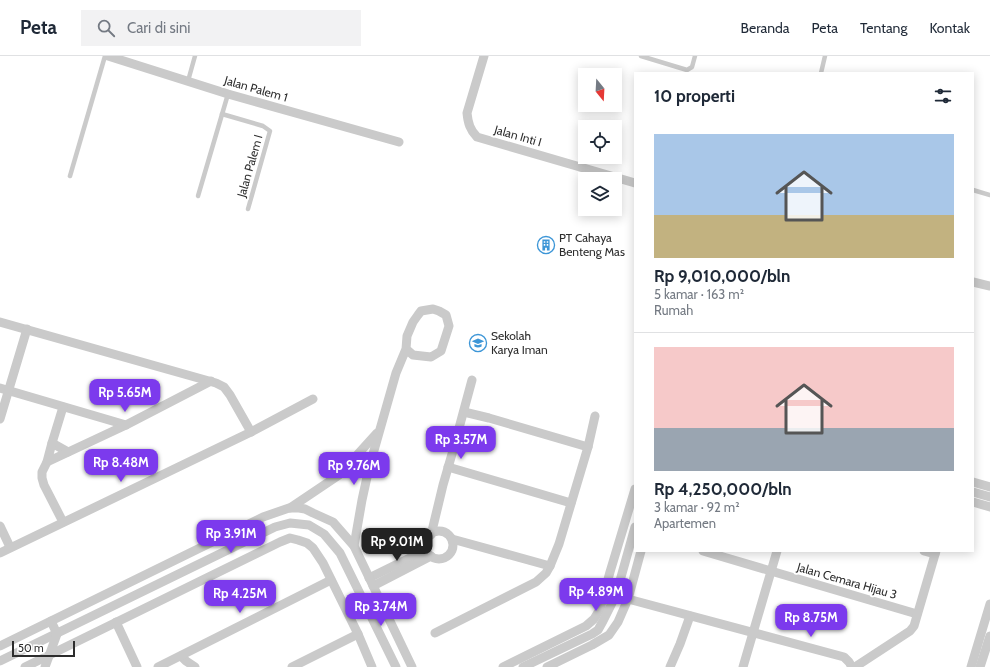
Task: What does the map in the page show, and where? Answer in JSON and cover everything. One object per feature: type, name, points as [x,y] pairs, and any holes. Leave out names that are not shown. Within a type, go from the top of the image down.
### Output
[{"type":"street","name":"Jalan Palem 1","points":[[108,56],[228,94],[399,142]]},
{"type":"street","name":"Jalan Inti I","points":[[484,56],[468,113],[468,122],[471,131],[477,137],[634,183]]},
{"type":"street","points":[[974,282],[990,286]]},
{"type":"street","points":[[354,546],[367,474],[396,373],[406,349],[407,336],[413,322],[421,311],[439,310],[446,315],[449,326],[441,350],[431,357],[413,355],[406,349]]},
{"type":"street","points":[[0,322],[211,381],[224,387],[251,432]]},
{"type":"street","points":[[0,419],[4,389],[27,329]]},
{"type":"street","points":[[431,534],[442,532],[448,534],[452,539],[452,551],[448,556],[443,559],[436,559],[429,553],[426,542],[431,534],[472,380]]},
{"type":"street","points":[[47,462],[126,425],[211,381]]},
{"type":"street","points":[[4,389],[126,425]]},
{"type":"street","points":[[0,552],[251,432],[313,400]]},
{"type":"street","points":[[63,406],[47,462],[42,472],[44,485],[63,522]]},
{"type":"street","points":[[464,412],[588,447]]},
{"type":"street","points":[[435,633],[536,582],[546,573],[559,544],[588,447],[595,416]]},
{"type":"street","points":[[0,646],[263,517],[289,508],[339,475],[379,431]]},
{"type":"street","points":[[52,443],[68,452]]},
{"type":"street","points":[[448,467],[571,503]]},
{"type":"street","points":[[974,482],[990,487]]},
{"type":"street","points":[[974,492],[990,497]]},
{"type":"street","points":[[506,666],[587,625],[594,619],[600,609],[634,495]]},
{"type":"street","points":[[974,502],[990,507]]},
{"type":"street","points":[[289,508],[305,509],[332,522],[354,546],[412,667]]},
{"type":"street","points":[[0,661],[275,528],[290,523],[309,525],[324,534],[340,553],[396,667]]},
{"type":"street","points":[[0,526],[10,547]]},
{"type":"street","points":[[275,528],[280,542]]},
{"type":"street","points":[[523,667],[598,630],[616,595],[634,531]]},
{"type":"street","points":[[25,667],[290,538],[307,543],[313,548],[358,634],[372,667]]},
{"type":"street","points":[[452,539],[550,566]]},
{"type":"street","points":[[548,667],[609,635],[618,622],[628,599],[641,552]]},
{"type":"street","name":"Jalan Cemara Hijau 3","points":[[706,552],[917,614]]},
{"type":"street","points":[[743,667],[776,552]]},
{"type":"street","points":[[369,578],[429,553]]},
{"type":"street","points":[[374,586],[429,553]]},
{"type":"street","points":[[855,667],[910,631],[914,626],[935,553]]},
{"type":"street","points":[[144,576],[150,588]]},
{"type":"street","points":[[158,667],[331,580]]},
{"type":"street","points":[[605,590],[628,599],[844,657],[852,667]]},
{"type":"street","points":[[88,603],[94,615]]},
{"type":"street","points":[[970,667],[990,604]]},
{"type":"street","points":[[670,667],[690,616]]},
{"type":"street","points":[[45,667],[57,634],[51,621]]},
{"type":"street","points":[[116,622],[137,667]]},
{"type":"street","points":[[292,667],[358,634]]},
{"type":"street","points":[[980,667],[990,636]]},
{"type":"street","points":[[571,644],[576,652]]},
{"type":"street","points":[[391,658],[405,652]]},
{"type":"street","points":[[181,656],[195,667]]},
{"type":"lane","points":[[70,176],[105,56]]},
{"type":"lane","points":[[188,81],[195,56]]},
{"type":"lane","points":[[640,56],[687,70],[692,67],[695,56]]},
{"type":"lane","points":[[821,72],[825,56]]},
{"type":"lane","points":[[198,196],[228,94]]},
{"type":"lane","name":"Jalan Palem I","points":[[222,114],[264,126],[270,131],[248,209]]},
{"type":"lane","points":[[974,190],[990,195]]},
{"type":"place","name":"PT Cahaya Benteng Mas","points":[[546,245]]},
{"type":"place","name":"Sekolah Karya Iman","points":[[478,343]]}]
